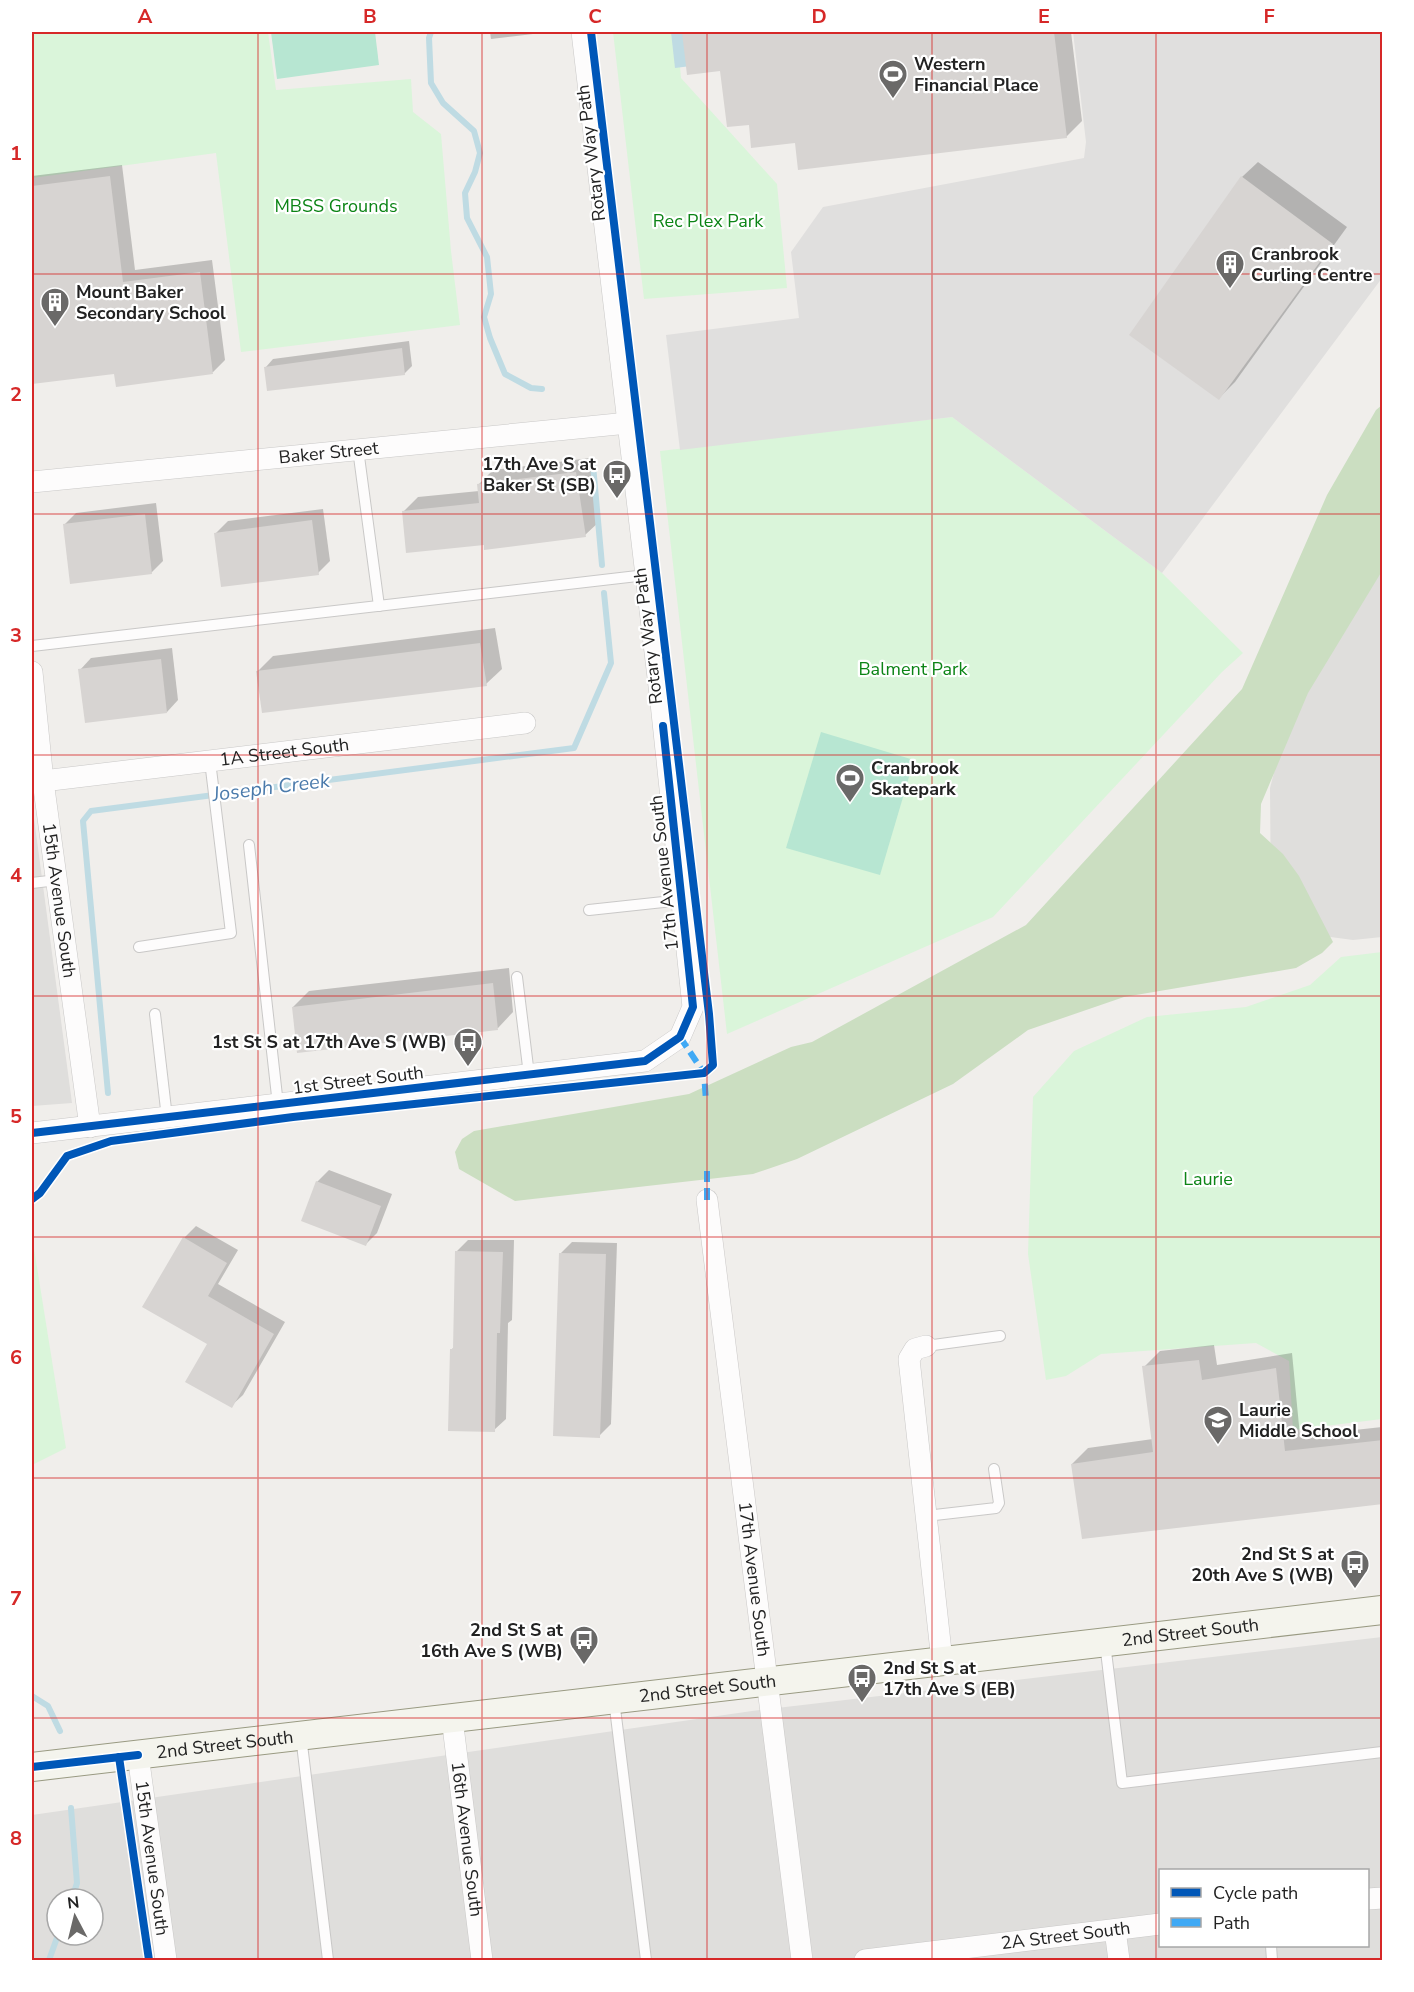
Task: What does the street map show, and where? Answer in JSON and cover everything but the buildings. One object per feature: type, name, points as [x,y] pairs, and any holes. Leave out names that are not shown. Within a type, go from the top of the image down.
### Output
[{"type":"main road","name":"2nd Street South","points":[[32,1767],[1383,1610]]},
{"type":"street","name":"17th Avenue South","points":[[582,32],[646,575],[693,1007],[680,1037]]},
{"type":"street","name":"Baker Street","points":[[32,482],[628,423]]},
{"type":"street","name":"15th Avenue South","points":[[32,672],[43,781],[90,1127]]},
{"type":"street","name":"1A Street South","points":[[43,781],[525,723]]},
{"type":"street","name":"1st Street South","points":[[32,1133],[645,1061],[680,1037]]},
{"type":"street","name":"17th Avenue South","points":[[707,1200],[802,1960]]},
{"type":"street","points":[[926,1346],[915,1349],[909,1359],[942,1661]]},
{"type":"street","name":"16th Avenue South","points":[[452,1718],[482,1960]]},
{"type":"street","name":"15th Avenue South","points":[[138,1755],[166,1960]]},
{"type":"street","name":"2A Street South","points":[[865,1960],[958,1955],[1159,1924]]},
{"type":"street","points":[[1115,1930],[1119,1960]]},
{"type":"lane","points":[[358,449],[379,606]]},
{"type":"lane","points":[[32,646],[646,575]]},
{"type":"lane","points":[[139,947],[231,933],[210,761]]},
{"type":"lane","points":[[249,845],[278,1105]]},
{"type":"lane","points":[[32,883],[57,880]]},
{"type":"lane","points":[[589,910],[682,900]]},
{"type":"lane","points":[[517,976],[529,1075]]},
{"type":"lane","points":[[155,1014],[167,1118]]},
{"type":"lane","points":[[926,1346],[1000,1336]]},
{"type":"lane","points":[[926,1516],[996,1508],[999,1503],[994,1469]]},
{"type":"lane","points":[[1105,1642],[1122,1783],[1383,1752]]},
{"type":"lane","points":[[614,1699],[646,1960]]},
{"type":"lane","points":[[302,1736],[328,1960]]},
{"type":"shaded area","points":[[1073,32],[1382,32],[1382,278],[1162,573],[952,417],[680,450],[666,335],[799,318],[791,252],[823,207],[1084,158],[1086,142]]},
{"type":"shaded area","points":[[1382,534],[1382,937],[1353,940],[1308,934],[1271,913],[1270,788],[1293,699]]},
{"type":"shaded area","points":[[32,803],[72,1103],[32,1106]]},
{"type":"shaded area","points":[[1382,1637],[1382,1960],[32,1960],[32,1815],[752,1711]]},
{"type":"green space","name":"MBSS Grounds","points":[[32,32],[268,32],[276,90],[411,79],[413,112],[441,134],[460,325],[241,352],[216,153],[32,178]]},
{"type":"green space","points":[[271,32],[375,32],[379,65],[277,79]]},
{"type":"green space","name":"Rec Plex Park","points":[[613,32],[677,32],[681,78],[777,184],[787,288],[644,299]]},
{"type":"green space","points":[[1382,405],[1382,571],[1308,693],[1261,804],[1260,833],[1283,854],[1299,876],[1333,942],[1322,953],[1296,968],[1124,997],[1028,1030],[953,1084],[797,1159],[753,1174],[515,1201],[459,1169],[455,1152],[462,1139],[474,1131],[689,1094],[791,1047],[812,1042],[1026,925],[1242,689],[1327,495],[1376,410]]},
{"type":"green space","name":"Balment Park","points":[[952,417],[1162,573],[1243,653],[1222,672],[993,917],[727,1034],[660,451]]},
{"type":"green space","name":"Cranbrook Skatepark","points":[[821,732],[914,760],[880,875],[786,848]]},
{"type":"green space","name":"Laurie","points":[[1382,952],[1382,1419],[1293,1430],[1289,1361],[1256,1343],[1101,1354],[1066,1376],[1046,1380],[1028,1254],[1033,1097],[1074,1051],[1147,1017],[1246,1007],[1310,985],[1341,957]]},
{"type":"green space","points":[[32,1236],[66,1448],[32,1465]]},
{"type":"water","points":[[671,32],[766,32],[769,56],[675,68]]},
{"type":"waterway","name":"Joseph Creek","points":[[431,32],[429,38],[431,83],[443,103],[474,131],[480,153],[475,172],[465,193],[467,218],[487,257],[491,294],[484,317],[490,338],[505,374],[531,388],[542,389]]},
{"type":"waterway","name":"Joseph Creek","points":[[593,465],[602,565]]},
{"type":"waterway","name":"Joseph Creek","points":[[108,1093],[83,821],[91,811],[574,748],[611,663],[604,593]]},
{"type":"waterway","name":"Joseph Creek","points":[[32,1696],[48,1706],[60,1731]]},
{"type":"waterway","name":"Joseph Creek","points":[[71,1808],[76,1887]]},
{"type":"waterway","name":"Joseph Creek","points":[[49,1960],[54,1947]]},
{"type":"marked path","points":[[680,1037],[704,1073],[706,1101]]},
{"type":"marked path","points":[[707,1171],[707,1200]]},
{"type":"cycle path","name":"Rotary Way Path","points":[[32,1199],[40,1193],[67,1156],[111,1141],[293,1117],[704,1073],[713,1065],[709,1014],[591,32]]},
{"type":"cycle path","points":[[32,1133],[645,1061],[680,1037],[693,1007],[663,726]]},
{"type":"cycle path","points":[[32,1767],[138,1755]]},
{"type":"cycle path","points":[[119,1757],[149,1960]]},
{"type":"place","name":"Western Financial Place","points":[[893,100]]},
{"type":"place","name":"Cranbrook Curling Centre","points":[[1230,290]]},
{"type":"place","name":"Mount Baker Secondary School","points":[[55,328]]},
{"type":"place","name":"17th Ave S at Baker St (SB)","points":[[617,500]]},
{"type":"place","name":"Cranbrook Skatepark","points":[[850,804]]},
{"type":"place","name":"1st St S at 17th Ave S (WB)","points":[[468,1068]]},
{"type":"place","name":"Laurie Middle School","points":[[1218,1446]]},
{"type":"place","name":"2nd St S at 20th Ave S (WB)","points":[[1355,1590]]},
{"type":"place","name":"2nd St S at 16th Ave S (WB)","points":[[584,1666]]},
{"type":"place","name":"2nd St S at 17th Ave S (EB)","points":[[862,1704]]}]
